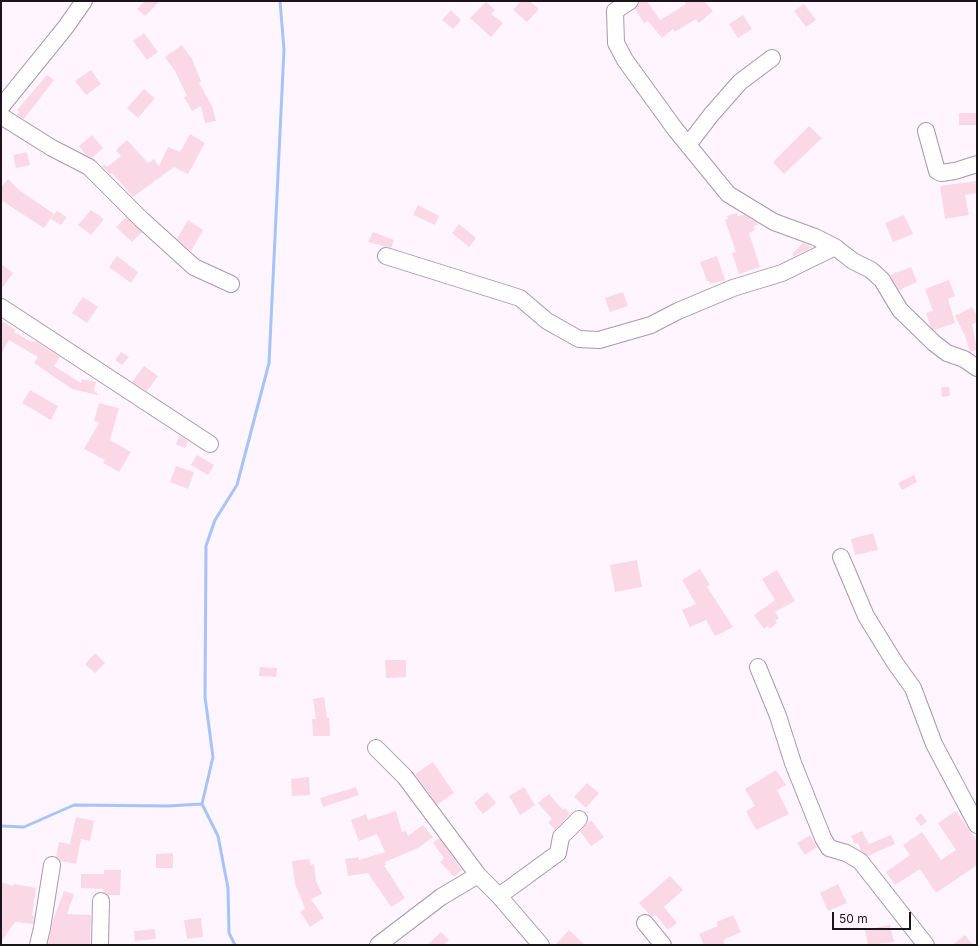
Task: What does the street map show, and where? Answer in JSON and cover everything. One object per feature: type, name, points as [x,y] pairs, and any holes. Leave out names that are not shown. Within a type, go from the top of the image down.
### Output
[{"type":"street","points":[[1,107],[65,28],[84,1]]},
{"type":"street","points":[[630,1],[615,12],[616,43],[625,60],[688,145],[728,194],[774,222],[815,237],[835,247],[854,261],[871,270],[882,280],[900,310],[934,343],[947,353],[964,359],[977,368]]},
{"type":"street","points":[[688,145],[711,115],[740,82],[772,58]]},
{"type":"street","points":[[1,116],[52,148],[89,167],[141,219],[194,267],[231,284]]},
{"type":"street","points":[[926,131],[937,171],[941,173],[955,171],[977,164]]},
{"type":"street","points":[[386,256],[520,298],[547,321],[579,339],[599,340],[651,325],[678,311],[733,288],[782,273],[835,247]]},
{"type":"street","points":[[1,307],[210,444]]},
{"type":"street","points":[[841,557],[866,616],[895,663],[913,688],[934,744],[977,825]]},
{"type":"street","points":[[758,667],[778,716],[793,763],[823,838],[829,848],[846,854],[860,862],[926,945]]},
{"type":"street","points":[[376,748],[405,777],[478,875],[499,896],[541,945]]},
{"type":"street","points":[[499,896],[558,853],[561,837],[579,819]]},
{"type":"street","points":[[38,945],[52,865]]},
{"type":"street","points":[[378,945],[441,898],[478,875]]},
{"type":"street","points":[[100,945],[101,901]]},
{"type":"street","points":[[644,923],[663,945]]},
{"type":"building","points":[[145,1],[160,1],[145,16],[137,9]]},
{"type":"building","points":[[521,1],[529,1],[539,9],[527,22],[513,10]]},
{"type":"building","points":[[641,1],[647,1],[660,20],[686,4],[684,1],[704,1],[713,11],[699,23],[696,19],[675,32],[673,29],[662,38],[648,21],[644,23],[635,9]]},
{"type":"building","points":[[486,2],[495,10],[491,14],[503,23],[491,37],[470,18]]},
{"type":"building","points":[[804,4],[816,20],[806,27],[794,11]]},
{"type":"building","points":[[451,10],[461,20],[453,29],[442,20]]},
{"type":"building","points":[[743,15],[752,29],[738,38],[729,24]]},
{"type":"building","points":[[144,33],[158,52],[147,60],[133,41]]},
{"type":"building","points":[[182,45],[192,59],[201,81],[199,83],[212,106],[216,121],[205,123],[201,106],[192,111],[184,97],[187,96],[175,71],[165,57]]},
{"type":"building","points":[[91,70],[101,84],[86,95],[75,81]]},
{"type":"building","points":[[47,75],[54,80],[24,119],[17,115],[19,112],[17,110]]},
{"type":"building","points":[[144,89],[155,98],[138,118],[127,108]]},
{"type":"building","points":[[959,113],[977,113],[977,125],[959,125]]},
{"type":"building","points":[[809,126],[822,138],[784,174],[773,162]]},
{"type":"building","points":[[190,134],[205,143],[188,174],[174,167],[133,197],[112,173],[110,174],[102,166],[104,164],[107,167],[121,156],[116,150],[127,140],[148,163],[154,159],[159,166],[168,147],[180,152]]},
{"type":"building","points":[[92,135],[103,148],[92,158],[86,155],[79,146]]},
{"type":"building","points":[[27,152],[30,165],[16,168],[13,155]]},
{"type":"building","points":[[8,179],[19,190],[54,214],[44,228],[1,200],[1,187]]},
{"type":"building","points":[[977,181],[977,193],[965,195],[969,215],[945,219],[940,186]]},
{"type":"building","points":[[418,205],[439,216],[435,225],[413,215]]},
{"type":"building","points":[[91,210],[104,219],[91,235],[78,225]]},
{"type":"building","points":[[57,211],[67,217],[61,225],[51,219]]},
{"type":"building","points":[[737,213],[738,216],[744,215],[758,225],[754,226],[755,230],[749,233],[760,267],[739,274],[732,253],[736,252],[725,220],[728,219],[727,216]]},
{"type":"building","points":[[904,215],[913,234],[893,242],[885,223]]},
{"type":"building","points":[[126,217],[142,232],[132,242],[116,227]]},
{"type":"building","points":[[188,220],[203,230],[191,251],[177,239]]},
{"type":"building","points":[[459,224],[476,238],[469,247],[452,233]]},
{"type":"building","points":[[373,232],[394,240],[391,248],[368,242]]},
{"type":"building","points":[[803,243],[812,247],[794,256],[792,254]]},
{"type":"building","points":[[117,256],[138,272],[131,283],[109,267]]},
{"type":"building","points":[[717,256],[725,280],[710,284],[709,281],[707,281],[700,262]]},
{"type":"building","points":[[1,264],[13,273],[1,289]]},
{"type":"building","points":[[911,267],[917,282],[899,290],[890,275]]},
{"type":"building","points":[[949,280],[955,296],[948,299],[955,323],[934,330],[931,327],[926,313],[933,311],[925,289]]},
{"type":"building","points":[[623,292],[628,306],[610,312],[605,298]]},
{"type":"building","points":[[83,297],[98,307],[87,323],[72,313]]},
{"type":"building","points":[[972,307],[977,316],[977,322],[972,324],[977,350],[970,352],[965,336],[955,316]]},
{"type":"building","points":[[1,321],[16,330],[14,332],[30,341],[37,342],[60,357],[54,366],[81,383],[82,379],[96,382],[94,391],[97,395],[72,389],[34,363],[38,357],[9,340],[1,354]]},
{"type":"building","points":[[121,352],[129,357],[122,365],[115,360]]},
{"type":"building","points":[[144,366],[158,376],[147,391],[132,382]]},
{"type":"building","points":[[941,387],[949,387],[950,396],[942,397]]},
{"type":"building","points":[[30,390],[58,406],[51,420],[22,403]]},
{"type":"building","points":[[99,403],[119,408],[110,440],[131,452],[119,472],[103,463],[105,460],[84,449],[99,423],[94,421]]},
{"type":"building","points":[[180,436],[188,441],[185,448],[176,444]]},
{"type":"building","points":[[197,455],[214,465],[208,475],[191,465]]},
{"type":"building","points":[[176,466],[194,472],[188,489],[170,482]]},
{"type":"building","points":[[914,475],[917,482],[902,490],[898,483]]},
{"type":"building","points":[[873,533],[878,550],[855,555],[851,539]]},
{"type":"building","points":[[637,560],[642,587],[615,592],[610,565]]},
{"type":"building","points":[[700,569],[710,585],[707,587],[733,627],[715,636],[706,620],[690,627],[682,610],[696,604],[682,580]]},
{"type":"building","points":[[777,570],[795,601],[775,612],[779,618],[775,621],[777,623],[769,629],[768,626],[764,629],[754,615],[775,600],[762,579]]},
{"type":"building","points":[[95,653],[105,663],[95,673],[85,664]]},
{"type":"building","points":[[385,660],[406,660],[406,677],[386,678]]},
{"type":"building","points":[[260,667],[277,668],[276,677],[259,676]]},
{"type":"building","points":[[324,697],[327,718],[329,718],[330,736],[313,736],[312,719],[316,719],[313,699]]},
{"type":"building","points":[[433,762],[454,793],[437,805],[415,774]]},
{"type":"building","points":[[776,770],[786,785],[777,790],[789,814],[756,830],[746,811],[755,806],[745,789]]},
{"type":"building","points":[[309,777],[310,795],[292,796],[291,779]]},
{"type":"building","points":[[587,783],[599,793],[586,808],[574,797]]},
{"type":"building","points":[[356,787],[359,795],[323,807],[320,798]]},
{"type":"building","points":[[524,787],[535,805],[520,815],[509,796]]},
{"type":"building","points":[[487,792],[496,803],[483,814],[474,803]]},
{"type":"building","points":[[549,794],[563,810],[565,808],[570,814],[555,830],[548,822],[552,819],[538,803]]},
{"type":"building","points":[[396,811],[402,832],[406,831],[408,836],[423,825],[433,837],[418,848],[385,862],[386,865],[384,865],[405,898],[391,907],[368,873],[348,876],[345,859],[359,857],[359,860],[385,852],[377,834],[359,841],[351,820],[366,814],[368,820]]},
{"type":"building","points":[[956,811],[977,841],[977,865],[936,893],[920,869],[895,885],[886,872],[910,855],[903,845],[922,832],[941,860],[956,850],[938,823]]},
{"type":"building","points":[[921,813],[927,821],[921,826],[915,818]]},
{"type":"building","points":[[76,817],[94,821],[90,841],[81,839],[76,864],[60,861],[56,857],[59,842],[70,844]]},
{"type":"building","points":[[591,820],[604,837],[591,846],[580,831]]},
{"type":"building","points":[[862,831],[869,844],[891,835],[895,844],[868,856],[861,851],[858,843],[855,844],[851,836]]},
{"type":"building","points":[[810,835],[817,847],[805,855],[797,843]]},
{"type":"building","points":[[439,838],[462,870],[454,877],[440,862],[444,858],[433,843]]},
{"type":"building","points":[[173,853],[173,868],[156,868],[156,854]]},
{"type":"building","points":[[309,859],[311,865],[314,864],[316,881],[322,894],[311,899],[324,918],[310,927],[300,912],[305,908],[295,884],[292,861]]},
{"type":"building","points":[[104,870],[121,870],[120,895],[108,895],[104,892],[104,889],[81,888],[81,874],[104,874]]},
{"type":"building","points":[[670,876],[683,890],[664,907],[677,923],[668,930],[655,914],[652,917],[639,903]]},
{"type":"building","points":[[1,882],[13,886],[14,884],[36,888],[32,915],[34,916],[33,924],[15,922],[1,942]]},
{"type":"building","points":[[838,884],[847,903],[828,911],[820,893]]},
{"type":"building","points":[[64,891],[74,894],[67,914],[91,915],[90,945],[48,945],[53,920]]},
{"type":"building","points":[[733,915],[741,932],[723,940],[725,945],[704,945],[699,934],[718,926],[717,922]]},
{"type":"building","points":[[201,918],[203,937],[187,939],[184,920]]},
{"type":"building","points":[[890,925],[894,942],[868,945],[865,930]]},
{"type":"building","points":[[155,929],[156,939],[135,941],[134,931]]},
{"type":"building","points":[[569,930],[585,945],[555,945]]},
{"type":"building","points":[[441,932],[449,940],[444,945],[427,945]]},
{"type":"building","points":[[965,935],[973,945],[952,945]]},
{"type":"waterway","points":[[235,945],[229,933],[228,888],[218,836],[202,804],[213,757],[205,697],[206,546],[215,520],[237,485],[269,363],[284,49],[280,1]]},
{"type":"waterway","points":[[1,826],[24,827],[74,805],[168,806],[202,804]]}]
